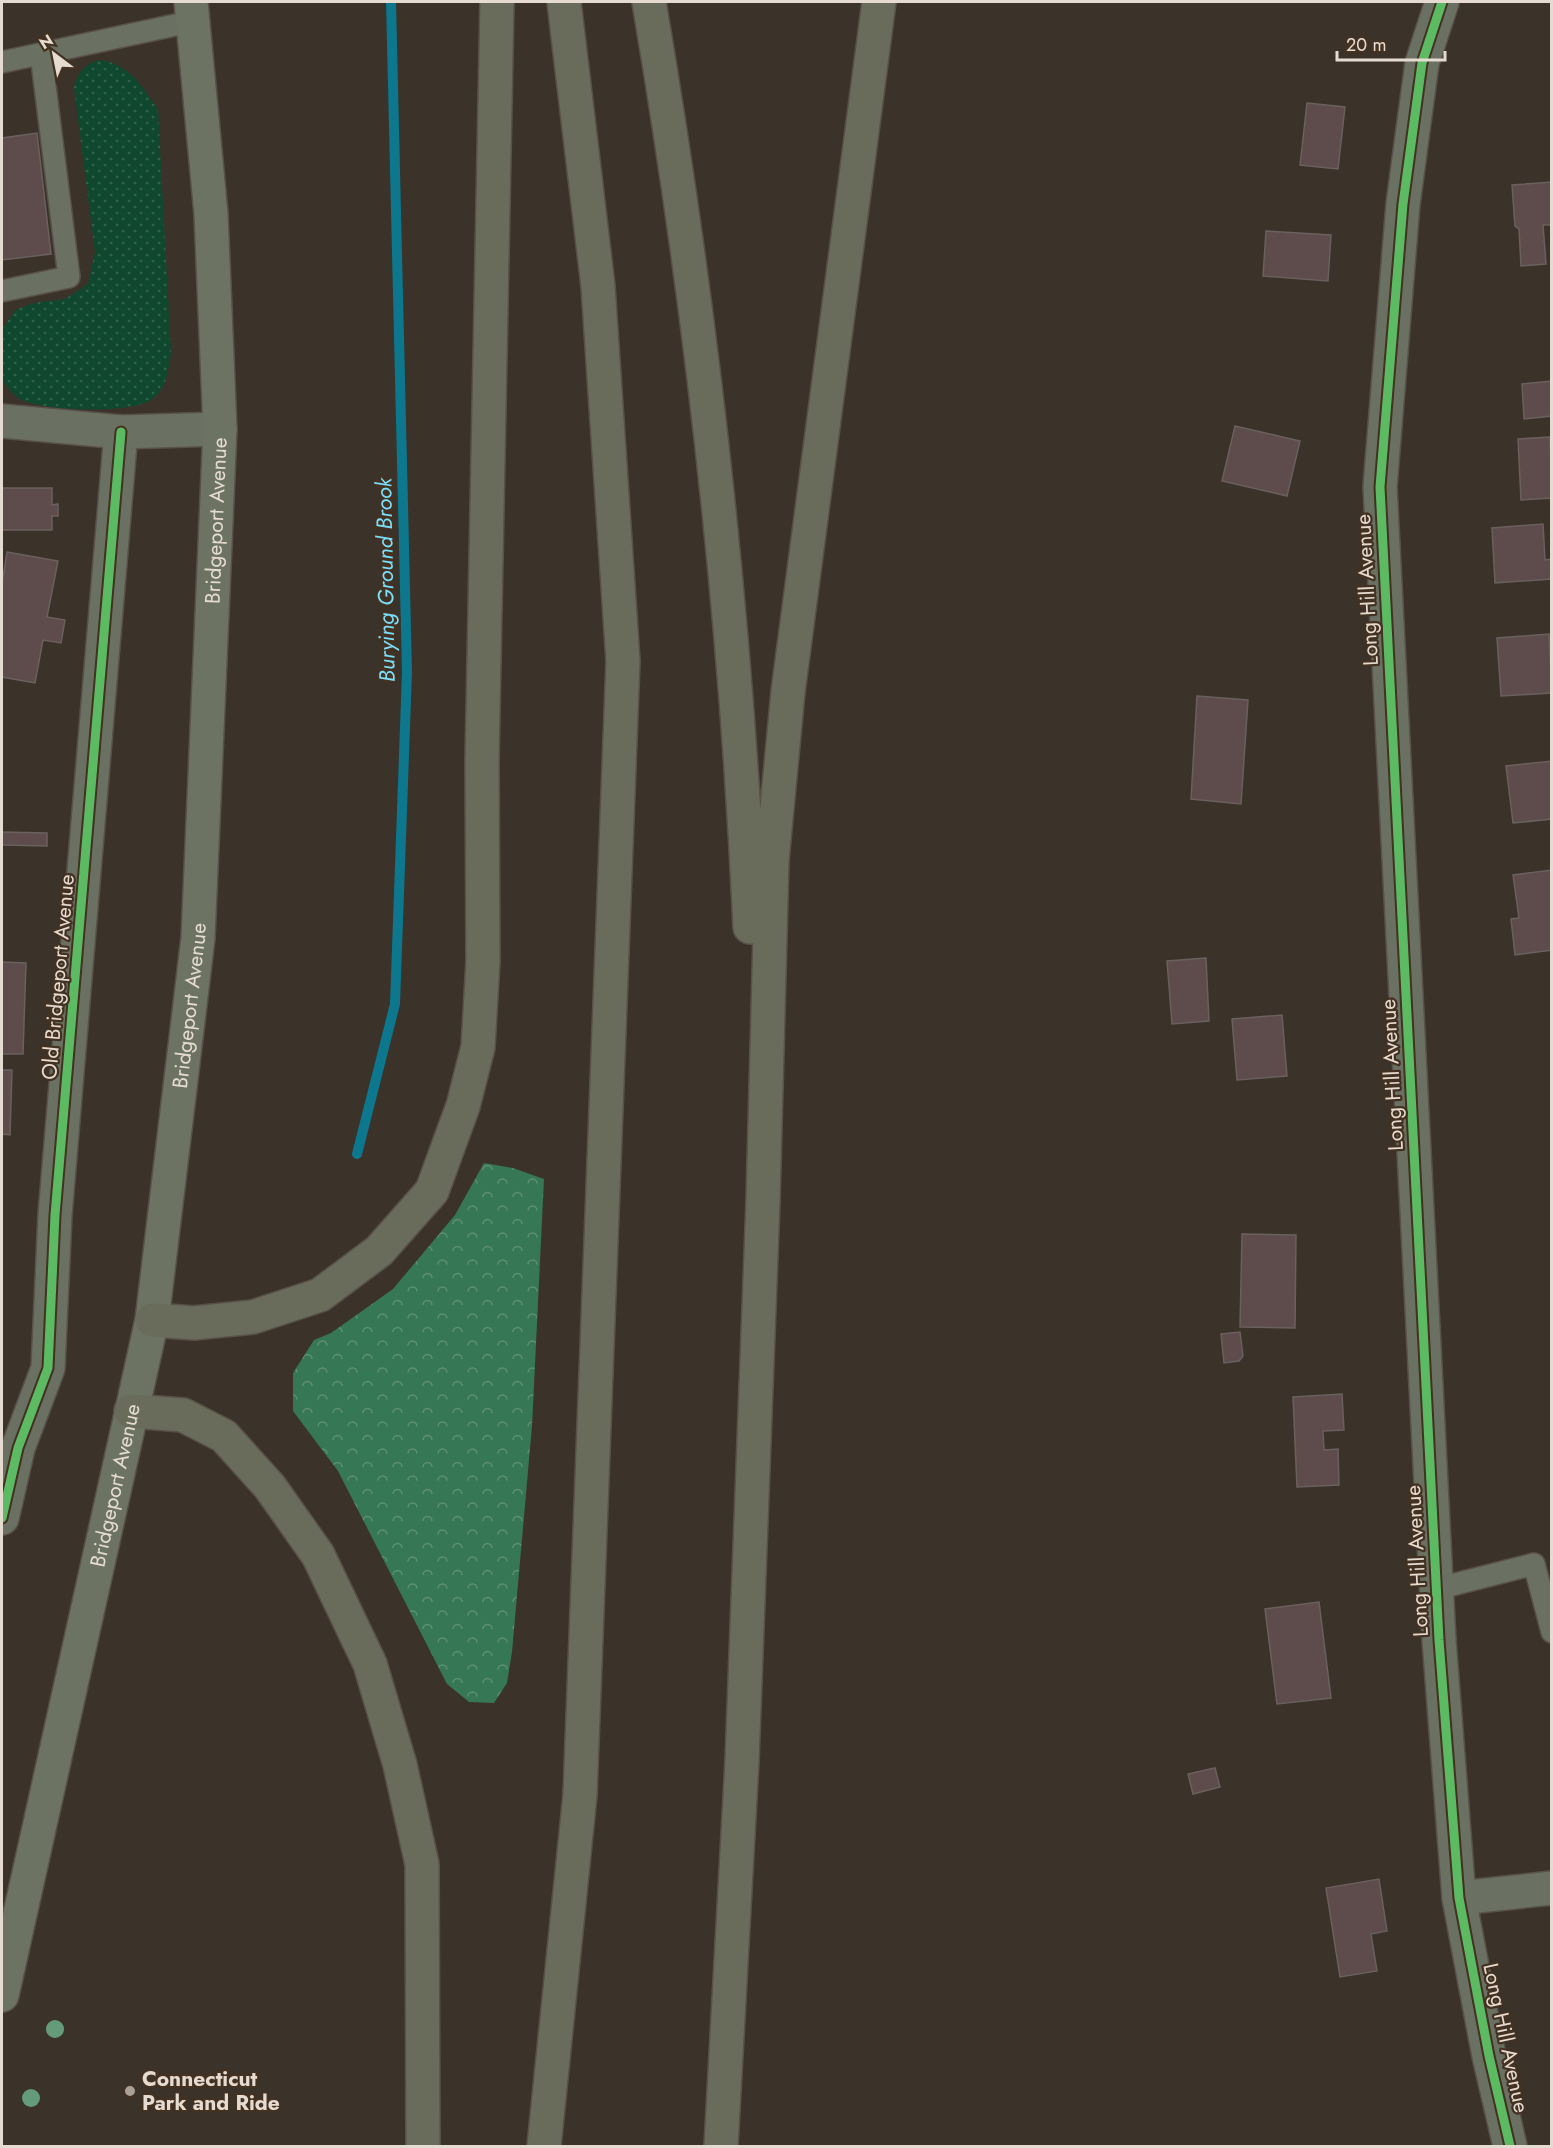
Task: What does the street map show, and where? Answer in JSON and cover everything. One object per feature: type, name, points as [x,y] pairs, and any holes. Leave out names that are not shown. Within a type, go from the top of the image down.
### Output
[{"type":"highway","points":[[152,1320],[194,1323],[253,1317],[320,1295],[379,1251],[432,1191],[466,1096],[478,1047],[483,962],[482,761],[497,2]]},
{"type":"highway","points":[[544,2146],[580,1795],[623,661],[598,286],[564,2]]},
{"type":"highway","points":[[649,2],[669,123],[717,485],[747,857],[763,1201]]},
{"type":"highway","points":[[721,2146],[742,1761],[763,1201],[772,860],[788,692],[879,2]]},
{"type":"highway","points":[[131,1411],[183,1415],[224,1436],[270,1487],[318,1555],[370,1664],[400,1765],[422,1864],[423,2146]]},
{"type":"main road","name":"Bridgeport Avenue","points":[[2,1995],[152,1320],[198,938],[220,429],[211,214],[193,11]]},
{"type":"street","name":"Long Hill Avenue","points":[[1442,2],[1422,63],[1403,204],[1380,487],[1436,1589],[1459,1898],[1489,2056],[1510,2146]]},
{"type":"street","points":[[2,421],[121,432],[220,429]]},
{"type":"street","name":"Old Bridgeport Avenue","points":[[2,1518],[10,1446],[48,1368],[56,1203],[121,432]]},
{"type":"street","points":[[1459,1898],[1551,1888]]},
{"type":"lane","points":[[2,62],[41,54],[193,11]]},
{"type":"lane","points":[[2,291],[69,277],[53,203],[47,159],[41,54]]},
{"type":"lane","points":[[1436,1589],[1543,1559],[1551,1632]]},
{"type":"green space","points":[[99,60],[109,62],[126,71],[140,84],[158,109],[170,360],[166,380],[160,392],[149,401],[123,408],[104,409],[46,406],[20,399],[3,381],[2,330],[15,310],[34,303],[65,299],[88,284],[95,252],[74,88],[82,70]]},
{"type":"green space","points":[[484,1163],[513,1168],[544,1179],[532,1426],[512,1652],[507,1683],[494,1703],[469,1702],[447,1684],[338,1471],[293,1411],[293,1373],[314,1340],[331,1333],[393,1289],[455,1215]]},
{"type":"building","points":[[1307,103],[1345,107],[1338,169],[1300,165]]},
{"type":"building","points":[[37,133],[51,254],[2,260],[2,138]]},
{"type":"building","points":[[1552,182],[1552,225],[1543,225],[1546,264],[1521,266],[1519,229],[1515,226],[1512,185]]},
{"type":"building","points":[[1266,231],[1331,235],[1328,281],[1263,276]]},
{"type":"building","points":[[1552,381],[1552,416],[1524,419],[1522,384]]},
{"type":"building","points":[[1235,426],[1300,441],[1287,496],[1222,481]]},
{"type":"building","points":[[1550,437],[1552,498],[1521,500],[1518,439]]},
{"type":"building","points":[[2,488],[52,488],[52,505],[58,504],[58,516],[52,516],[52,530],[2,530]]},
{"type":"building","points":[[1543,524],[1545,560],[1552,559],[1552,579],[1495,583],[1492,528]]},
{"type":"building","points":[[7,552],[58,561],[47,617],[65,620],[61,643],[43,640],[35,683],[2,677],[2,584]]},
{"type":"building","points":[[1549,634],[1552,693],[1501,696],[1497,638]]},
{"type":"building","points":[[1197,696],[1248,700],[1241,804],[1191,799]]},
{"type":"building","points":[[1552,761],[1552,819],[1513,823],[1506,766]]},
{"type":"building","points":[[2,832],[47,833],[47,846],[2,845]]},
{"type":"building","points":[[1552,870],[1552,950],[1515,955],[1511,919],[1519,918],[1513,875]]},
{"type":"building","points":[[1206,958],[1209,1021],[1172,1024],[1167,961]]},
{"type":"building","points":[[2,962],[26,963],[23,1054],[2,1054]]},
{"type":"building","points":[[1282,1015],[1287,1076],[1237,1080],[1232,1019]]},
{"type":"building","points":[[2,1070],[12,1070],[10,1135],[2,1134]]},
{"type":"building","points":[[1242,1234],[1296,1235],[1295,1328],[1240,1327]]},
{"type":"building","points":[[1240,1332],[1243,1356],[1239,1361],[1224,1363],[1221,1334]]},
{"type":"building","points":[[1342,1394],[1344,1430],[1323,1431],[1324,1450],[1338,1449],[1339,1485],[1297,1487],[1293,1397]]},
{"type":"building","points":[[1319,1602],[1331,1698],[1277,1704],[1265,1609]]},
{"type":"building","points":[[1215,1768],[1220,1787],[1193,1794],[1188,1774]]},
{"type":"building","points":[[1379,1879],[1387,1931],[1371,1934],[1377,1971],[1340,1977],[1326,1888]]},
{"type":"waterway","name":"Burying Ground Brook","points":[[357,1154],[395,1004],[407,672],[391,2]]},
{"type":"cycle path","points":[[1442,2],[1422,63],[1403,204],[1380,487],[1439,1640],[1459,1898],[1489,2056],[1510,2146]]},
{"type":"cycle path","points":[[2,1518],[18,1448],[48,1368],[55,1215],[121,432]]},
{"type":"place","name":"Connecticut Park and Ride","points":[[130,2091]]}]
